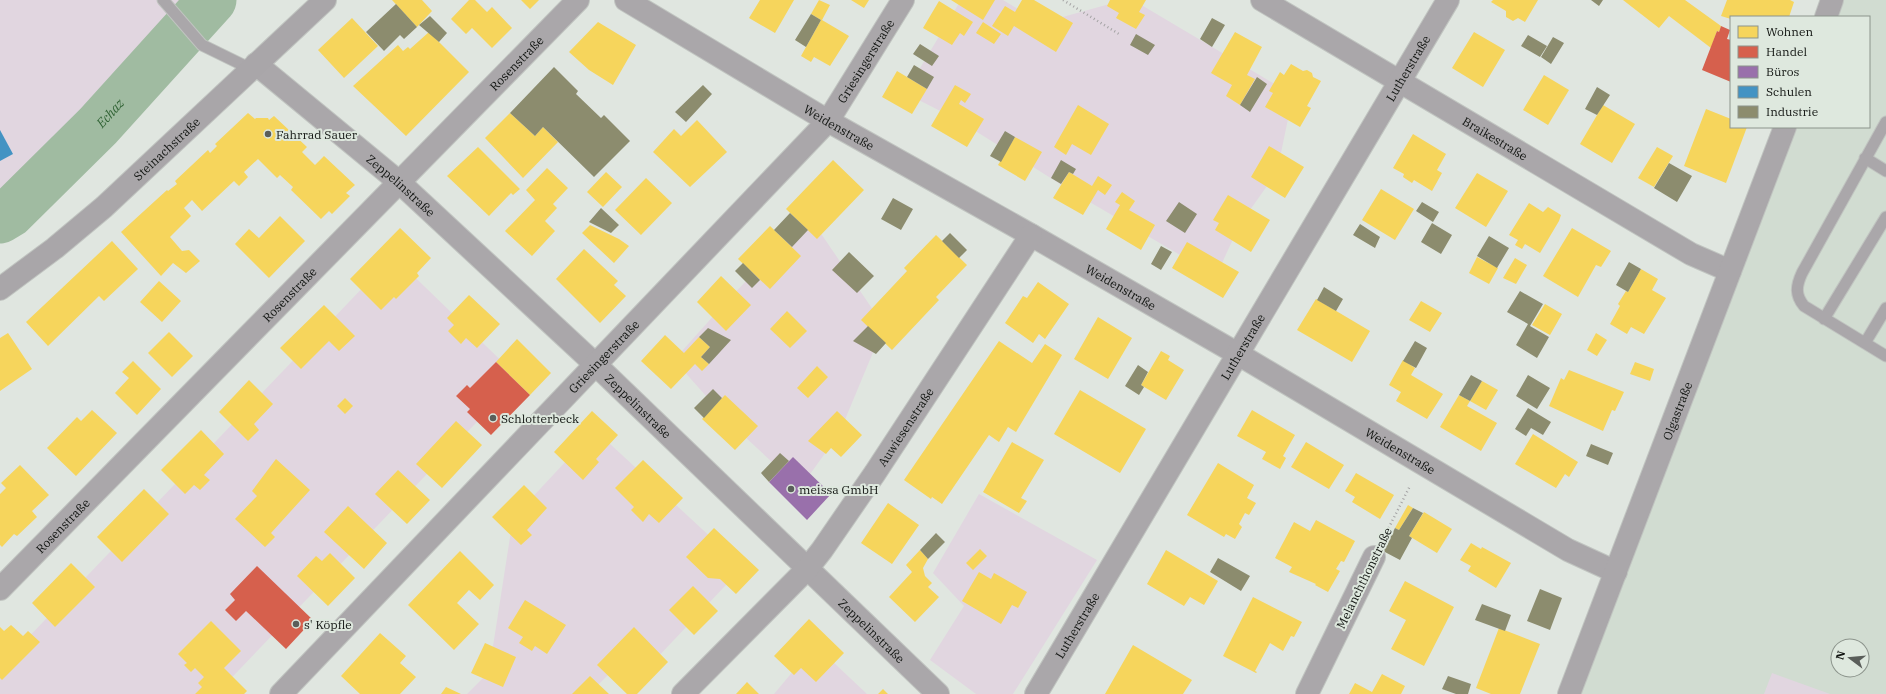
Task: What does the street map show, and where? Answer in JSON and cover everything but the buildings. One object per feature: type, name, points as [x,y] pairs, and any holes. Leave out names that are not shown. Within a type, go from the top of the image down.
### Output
[{"type":"main road","name":"Steinachstraße","points":[[0,289],[79,228],[325,0]]},
{"type":"street","name":"Rosenstraße","points":[[0,588],[578,0]]},
{"type":"street","name":"Weidenstraße","points":[[626,0],[828,121],[1238,354],[1568,550],[1616,572]]},
{"type":"street","name":"Griesingerstraße","points":[[289,691],[828,121],[903,0]]},
{"type":"street","name":"Braikestraße","points":[[1262,0],[1691,254],[1730,271]]},
{"type":"street","name":"Lutherstraße","points":[[1036,694],[1448,0]]},
{"type":"street","points":[[1826,16],[1832,0]]},
{"type":"street","name":"Zeppelinstraße","points":[[254,66],[399,182],[596,365],[938,694]]},
{"type":"street","name":"Olgastraße","points":[[1570,694],[1785,128]]},
{"type":"street","name":"Auwiesenstraße","points":[[683,694],[807,569],[822,550],[875,473],[1031,235]]},
{"type":"street","name":"Melanchthonstraße","points":[[1307,694],[1374,557]]},
{"type":"lane","points":[[165,3],[202,45],[254,66]]},
{"type":"lane","points":[[1886,122],[1798,282],[1798,298],[1804,306],[1886,356]]},
{"type":"lane","points":[[1865,158],[1886,171]]},
{"type":"lane","points":[[1824,319],[1886,217]]},
{"type":"lane","points":[[1865,343],[1886,308]]},
{"type":"path","points":[[1063,0],[1120,34]]},
{"type":"path","name":"Melanchthonstraße","points":[[1374,557],[1422,462]]},
{"type":"shaded area","points":[[0,0],[205,0],[183,22],[96,122],[8,210],[0,215]]},
{"type":"shaded area","points":[[200,0],[222,0],[210,11]]},
{"type":"shaded area","points":[[961,0],[1003,0],[1041,23],[1124,0],[1133,0],[1293,95],[1277,172],[1240,224],[1216,276],[1076,194],[958,120],[905,93]]},
{"type":"shaded area","points":[[1832,0],[1886,0],[1886,694],[1570,694],[1785,128],[1870,128],[1870,16],[1826,16]]},
{"type":"shaded area","points":[[809,216],[884,326],[839,434],[800,488],[730,423],[674,360],[724,304]]},
{"type":"shaded area","points":[[393,256],[519,378],[216,694],[0,694],[0,667]]},
{"type":"shaded area","points":[[595,430],[743,567],[655,660],[620,663],[589,694],[467,694],[489,672],[513,518]]},
{"type":"shaded area","points":[[979,494],[1097,560],[1013,694],[976,694],[930,660],[964,606],[933,573]]},
{"type":"shaded area","points":[[815,645],[867,694],[774,694]]},
{"type":"shaded area","points":[[1772,673],[1830,694],[1764,694]]},
{"type":"waterway","name":"Echaz","points":[[0,219],[10,213],[98,126],[212,0]]},
{"type":"place","name":"Fahrrad Sauer","points":[[268,134]]},
{"type":"place","name":"Schlotterbeck","points":[[493,418]]},
{"type":"place","name":"meissa GmbH","points":[[791,489]]},
{"type":"place","name":"s' Köpfle","points":[[296,624]]}]
